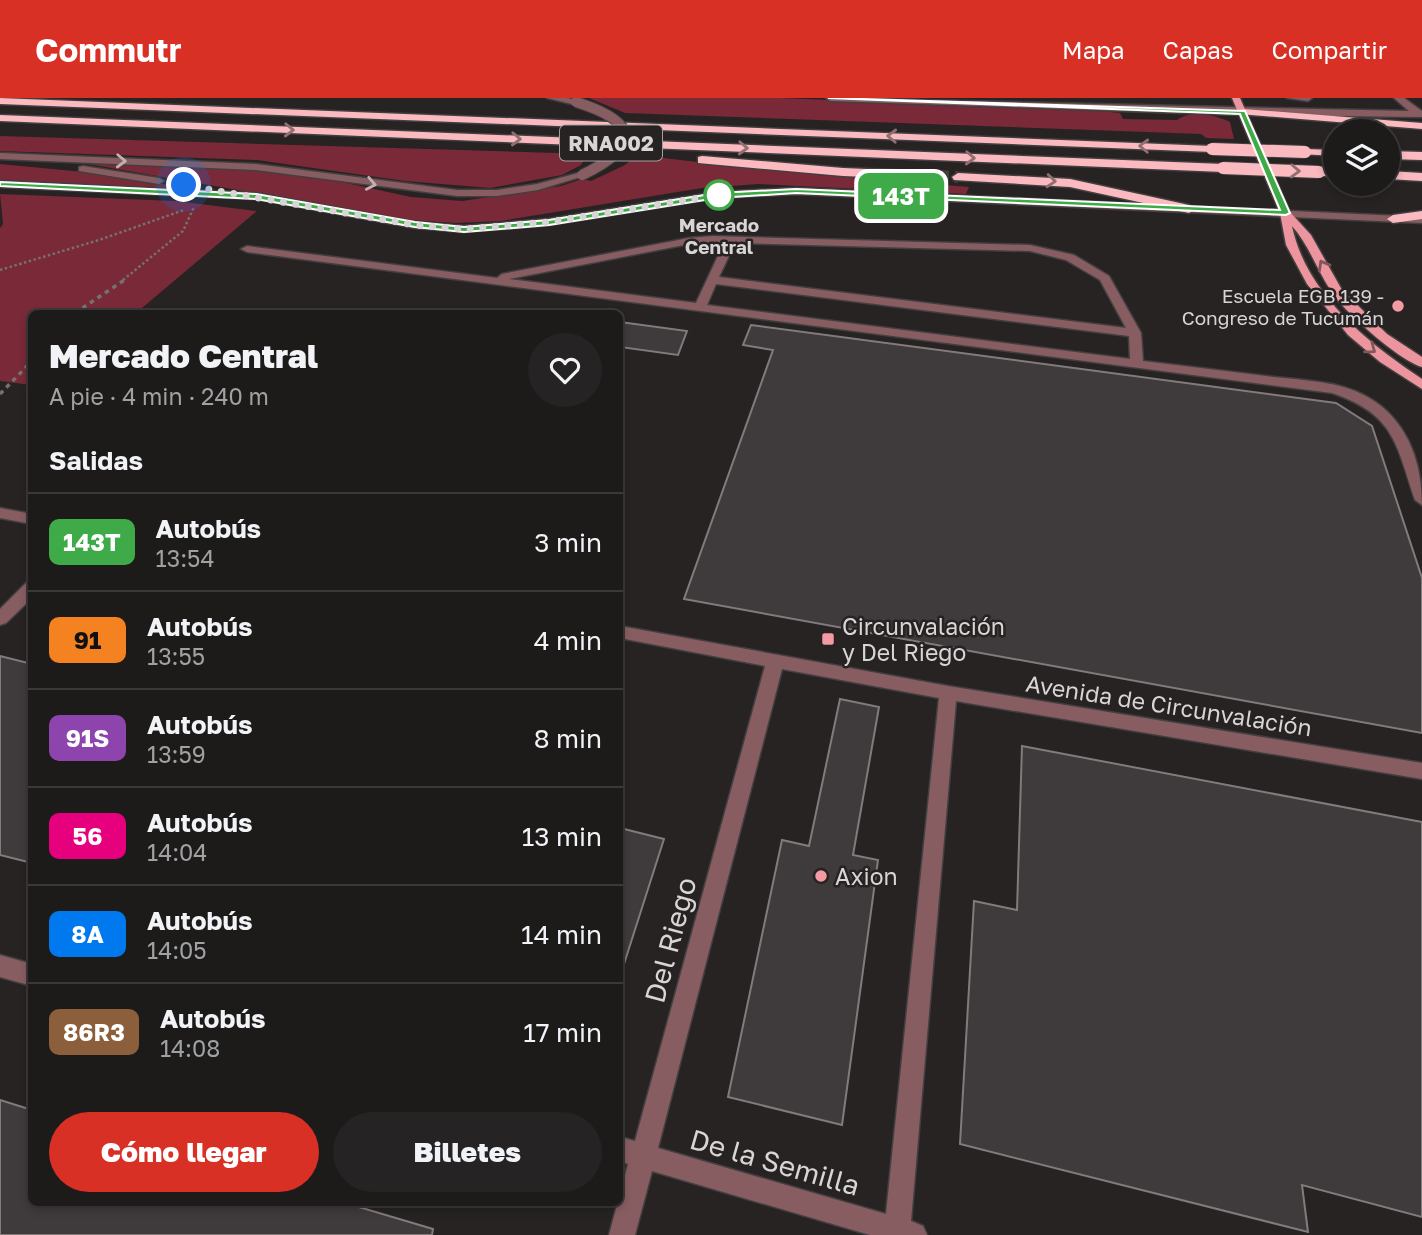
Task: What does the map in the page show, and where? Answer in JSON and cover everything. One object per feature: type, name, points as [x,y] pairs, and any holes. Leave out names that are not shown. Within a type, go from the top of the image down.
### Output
[{"type":"highway","points":[[299,100],[348,103],[457,119]]},
{"type":"highway","name":"RNA002","points":[[0,101],[1323,153]]},
{"type":"highway","points":[[1243,112],[1422,126]]},
{"type":"highway","name":"RNA002","points":[[0,118],[1323,172]]},
{"type":"highway","points":[[0,130],[142,134],[242,128]]},
{"type":"highway","points":[[590,142],[630,152],[753,165],[937,176]]},
{"type":"highway","points":[[1400,155],[1422,156]]},
{"type":"highway","points":[[1400,176],[1422,177]]},
{"type":"highway","points":[[958,177],[1070,183],[1189,209]]},
{"type":"highway","points":[[1393,219],[1422,218]]},
{"type":"main road","points":[[1236,98],[1286,213],[1306,234],[1337,292],[1383,337],[1422,363]]},
{"type":"main road","points":[[1286,213],[1286,233],[1315,290],[1334,316],[1359,339],[1422,385]]},
{"type":"street","points":[[2,156],[257,167],[399,189],[466,195],[525,191],[582,175],[615,158],[624,149],[627,139],[626,129],[620,120],[594,106],[551,98]]},
{"type":"street","points":[[830,98],[979,100],[1243,112],[1420,114]]},
{"type":"street","points":[[1291,98],[1308,98],[1322,114]]},
{"type":"street","points":[[1398,98],[1420,114]]},
{"type":"street","points":[[1364,106],[1373,114]]},
{"type":"street","points":[[2,156],[256,196],[415,225],[464,229],[549,222],[717,195],[796,191],[1393,219]]},
{"type":"street","points":[[0,184],[256,196]]},
{"type":"street","points":[[700,307],[730,239]]},
{"type":"street","points":[[488,280],[689,241],[730,239],[1051,251],[1087,265],[1105,278],[1135,332],[1137,363]]},
{"type":"street","points":[[247,249],[1334,388],[1382,410],[1397,430],[1422,500]]},
{"type":"street","points":[[712,280],[1135,332]]},
{"type":"street","points":[[0,513],[28,518]]},
{"type":"street","points":[[0,619],[28,591]]},
{"type":"street","name":"Avenida de Circunvalación","points":[[623,633],[948,693],[1422,771]]},
{"type":"street","name":"Del Riego","points":[[622,1235],[631,1152],[775,661]]},
{"type":"street","points":[[903,1234],[948,693]]},
{"type":"street","points":[[0,966],[28,974]]},
{"type":"street","name":"De la Semilla","points":[[631,1152],[903,1234]]},
{"type":"path","points":[[0,270],[99,240],[195,205],[211,194]]},
{"type":"path","points":[[79,310],[131,275],[183,231],[195,205]]},
{"type":"path","points":[[0,394],[28,365]]},
{"type":"shaded area","points":[[589,98],[780,98],[1091,110],[1120,113],[1123,119],[1177,120],[1189,115],[1203,115],[1230,122],[1234,139],[1206,138],[1201,134],[625,113]]},
{"type":"shaded area","points":[[0,136],[588,154],[581,165],[562,175],[490,188],[405,181],[257,160],[0,151]]},
{"type":"shaded area","points":[[637,155],[750,168],[930,179],[934,184],[969,187],[966,194],[759,184],[702,188],[501,221],[456,223],[408,220],[77,162],[256,169],[328,179],[411,197],[462,201],[561,186],[582,179],[591,181],[625,165]]},
{"type":"shaded area","points":[[0,164],[84,172],[208,191],[0,181]]},
{"type":"shaded area","points":[[0,194],[176,201],[257,211],[140,310],[28,310],[28,385],[0,381],[0,228],[3,224]]},
{"type":"building","points":[[623,322],[687,331],[678,355],[623,347]]},
{"type":"building","points":[[751,325],[1336,403],[1372,426],[1422,578],[1422,733],[684,599],[773,350],[743,345]]},
{"type":"building","points":[[0,656],[28,663],[28,862],[0,855]]},
{"type":"building","points":[[840,699],[879,707],[853,855],[878,860],[842,1125],[728,1097],[782,840],[809,846]]},
{"type":"building","points":[[1022,746],[1422,822],[1422,1217],[1302,1185],[1308,1232],[960,1144],[974,901],[1017,910]]},
{"type":"building","points":[[623,829],[664,839],[623,964]]},
{"type":"building","points":[[0,1100],[28,1109],[28,1206],[355,1206],[433,1229],[432,1235],[0,1235]]},
{"type":"tunnel","points":[[937,176],[958,177]]},
{"type":"bus line","name":"143T","points":[[0,184],[256,196],[415,225],[464,229],[549,222],[717,195],[796,191],[1286,213],[1243,112],[831,98]]},
{"type":"place","name":"Mercado Central","points":[[719,195]]},
{"type":"place","name":"Escuela EGB 139 - Congreso de Tucumán","points":[[1398,306]]},
{"type":"place","name":"Circunvalación y Del Riego","points":[[828,639]]},
{"type":"place","name":"Axion","points":[[821,876]]},
{"type":"route","points":[[184,185],[415,225],[464,229],[549,222],[719,195]]}]
